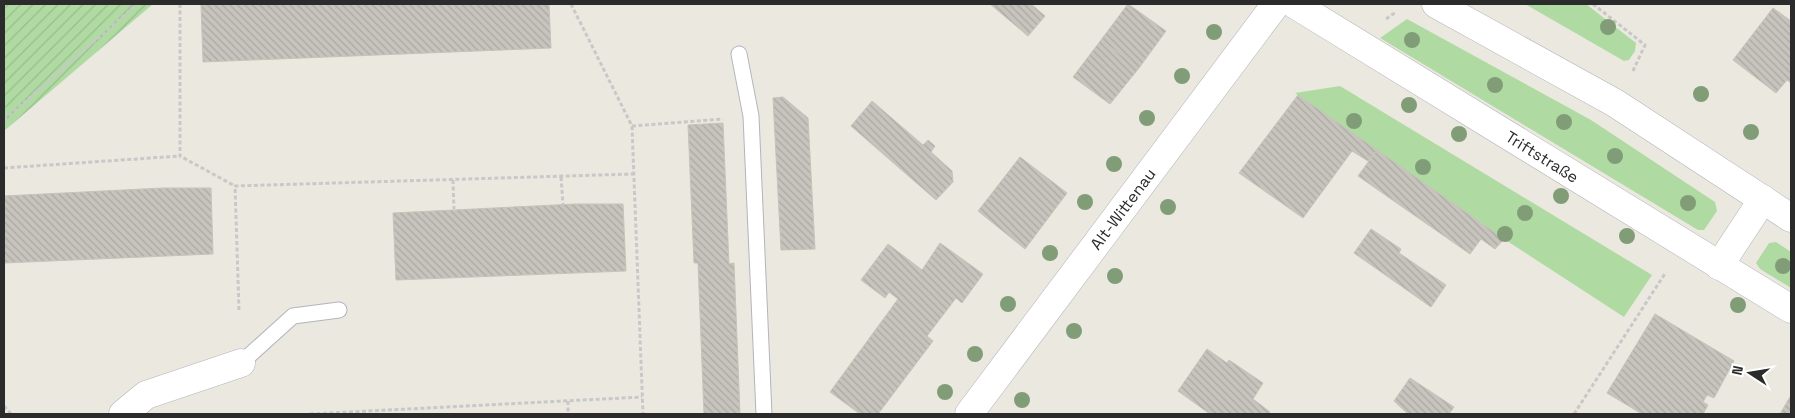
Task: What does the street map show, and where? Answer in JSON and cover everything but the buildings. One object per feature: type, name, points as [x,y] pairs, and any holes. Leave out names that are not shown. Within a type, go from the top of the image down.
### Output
[{"type":"main road","name":"Alt-Wittenau","points":[[969,414],[1276,4]]},
{"type":"main road","name":"Triftstraße","points":[[1294,4],[1791,310]]},
{"type":"main road","points":[[1436,4],[1615,103],[1791,218]]},
{"type":"main road","points":[[1719,266],[1763,199]]},
{"type":"main road","points":[[123,414],[146,395],[240,363]]},
{"type":"lane","points":[[739,54],[751,116],[764,414]]},
{"type":"lane","points":[[240,363],[293,316],[339,310]]},
{"type":"path","points":[[4,120],[137,4]]},
{"type":"path","points":[[180,4],[180,156]]},
{"type":"path","points":[[571,4],[632,126],[643,414]]},
{"type":"path","points":[[1593,4],[1645,45],[1632,73]]},
{"type":"path","points":[[632,126],[751,116]]},
{"type":"path","points":[[4,168],[180,156],[235,186],[633,174]]},
{"type":"path","points":[[561,177],[563,205]]},
{"type":"path","points":[[453,180],[454,209]]},
{"type":"path","points":[[235,186],[239,310]]},
{"type":"path","points":[[1574,414],[1666,272]]},
{"type":"path","points":[[310,414],[642,397]]},
{"type":"path","points":[[568,401],[568,414]]},
{"type":"path","points":[[4,406],[11,414]]},
{"type":"path","points":[[452,407],[453,414]]},
{"type":"green space","points":[[4,4],[153,4],[4,131]]},
{"type":"green space","points":[[1525,4],[1586,4],[1636,43],[1635,51],[1629,60],[1624,61]]},
{"type":"green space","points":[[1407,19],[1591,120],[1715,202],[1717,211],[1704,230],[1698,230],[1380,38]]},
{"type":"green space","points":[[1340,86],[1652,275],[1624,317],[1504,239],[1295,93]]},
{"type":"green space","points":[[1776,242],[1791,252],[1791,288],[1760,269],[1756,263],[1769,243]]}]
